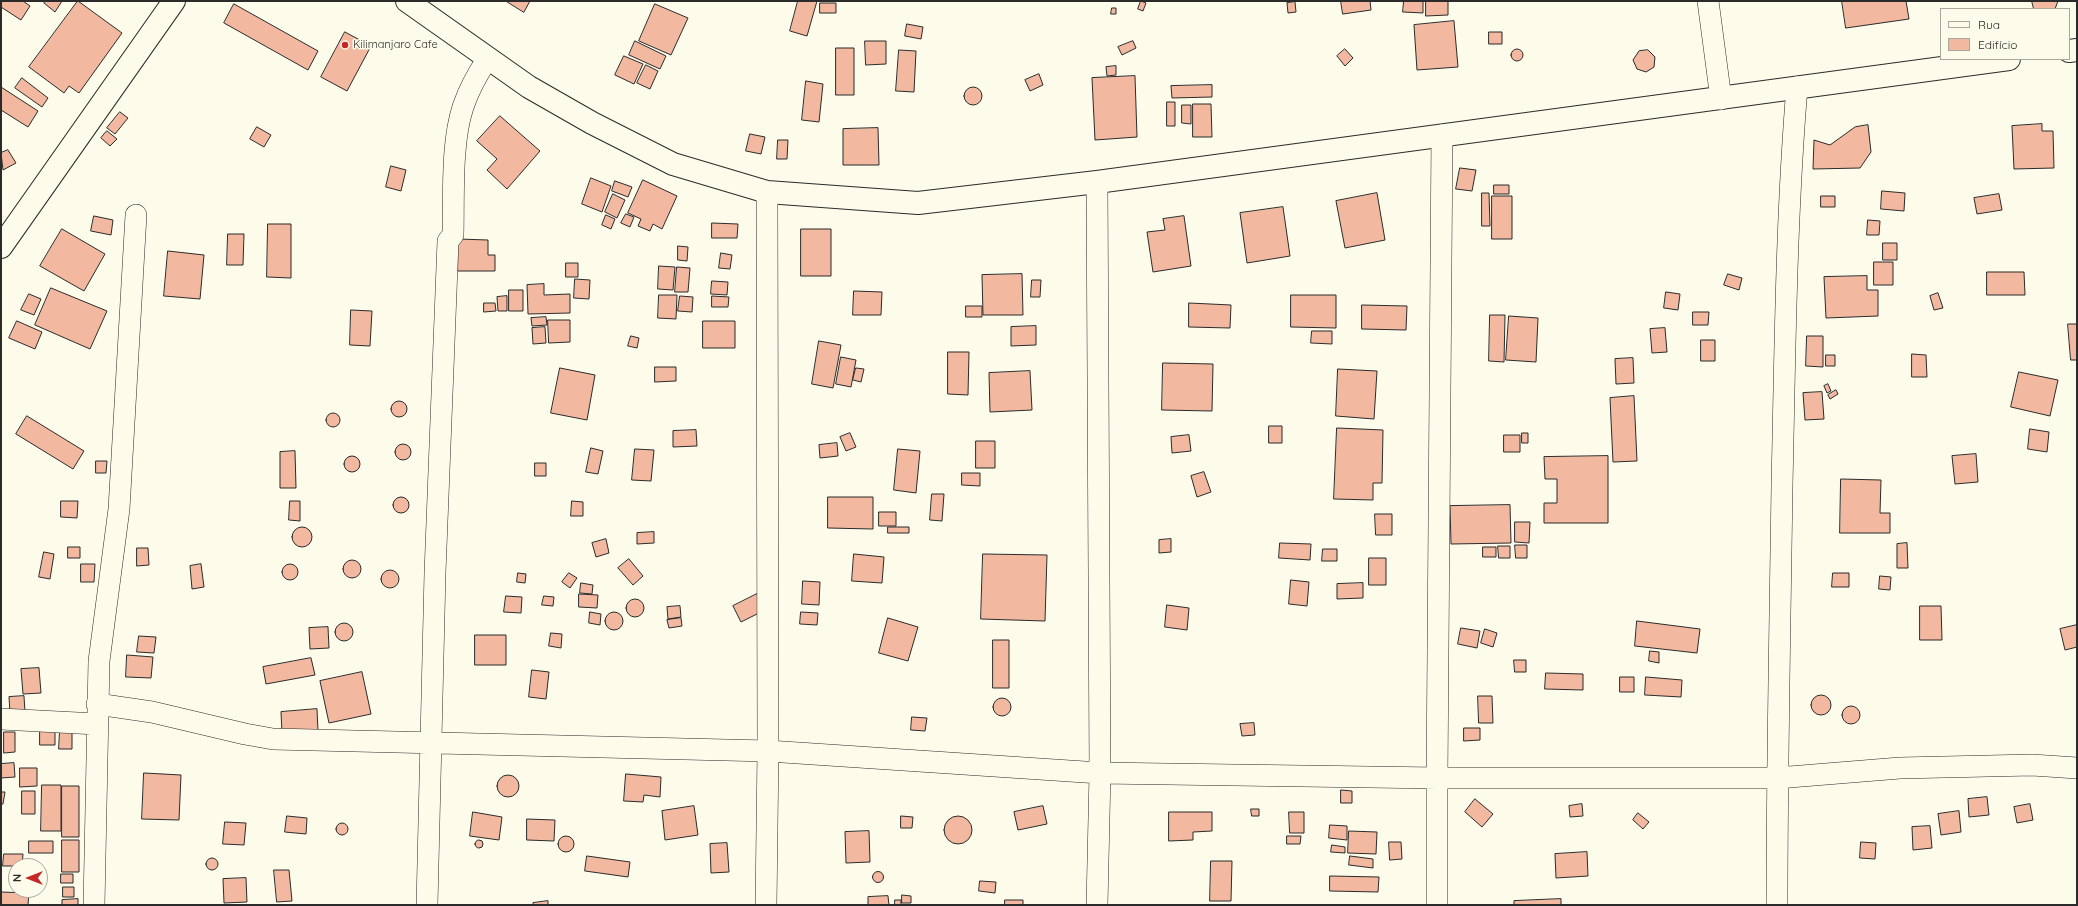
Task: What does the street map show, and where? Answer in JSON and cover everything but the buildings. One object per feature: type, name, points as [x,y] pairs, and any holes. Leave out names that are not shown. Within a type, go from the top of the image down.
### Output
[{"type":"main road","points":[[1,247],[174,1]]},
{"type":"main road","points":[[406,1],[541,94],[592,123],[673,164],[767,192],[918,203],[1097,182],[2001,60]]},
{"type":"street","points":[[1708,1],[1721,99]]},
{"type":"street","points":[[427,905],[435,574],[448,241],[453,235],[456,141],[462,108],[473,81],[488,58]]},
{"type":"street","points":[[1777,905],[1777,778],[1785,316],[1791,158],[1797,87]]},
{"type":"street","points":[[1437,905],[1436,778],[1442,135]]},
{"type":"street","points":[[1097,182],[1100,773],[1097,905]]},
{"type":"street","points":[[766,905],[768,751],[767,192]]},
{"type":"street","points":[[94,905],[99,661],[119,509],[124,457],[136,215]]},
{"type":"street","points":[[1,719],[152,712],[273,739],[768,751],[1100,773],[1436,778],[1777,778],[1900,768],[2032,765],[2077,768]]},
{"type":"place","name":"Kilimanjaro Cafe","points":[[345,45]]}]
